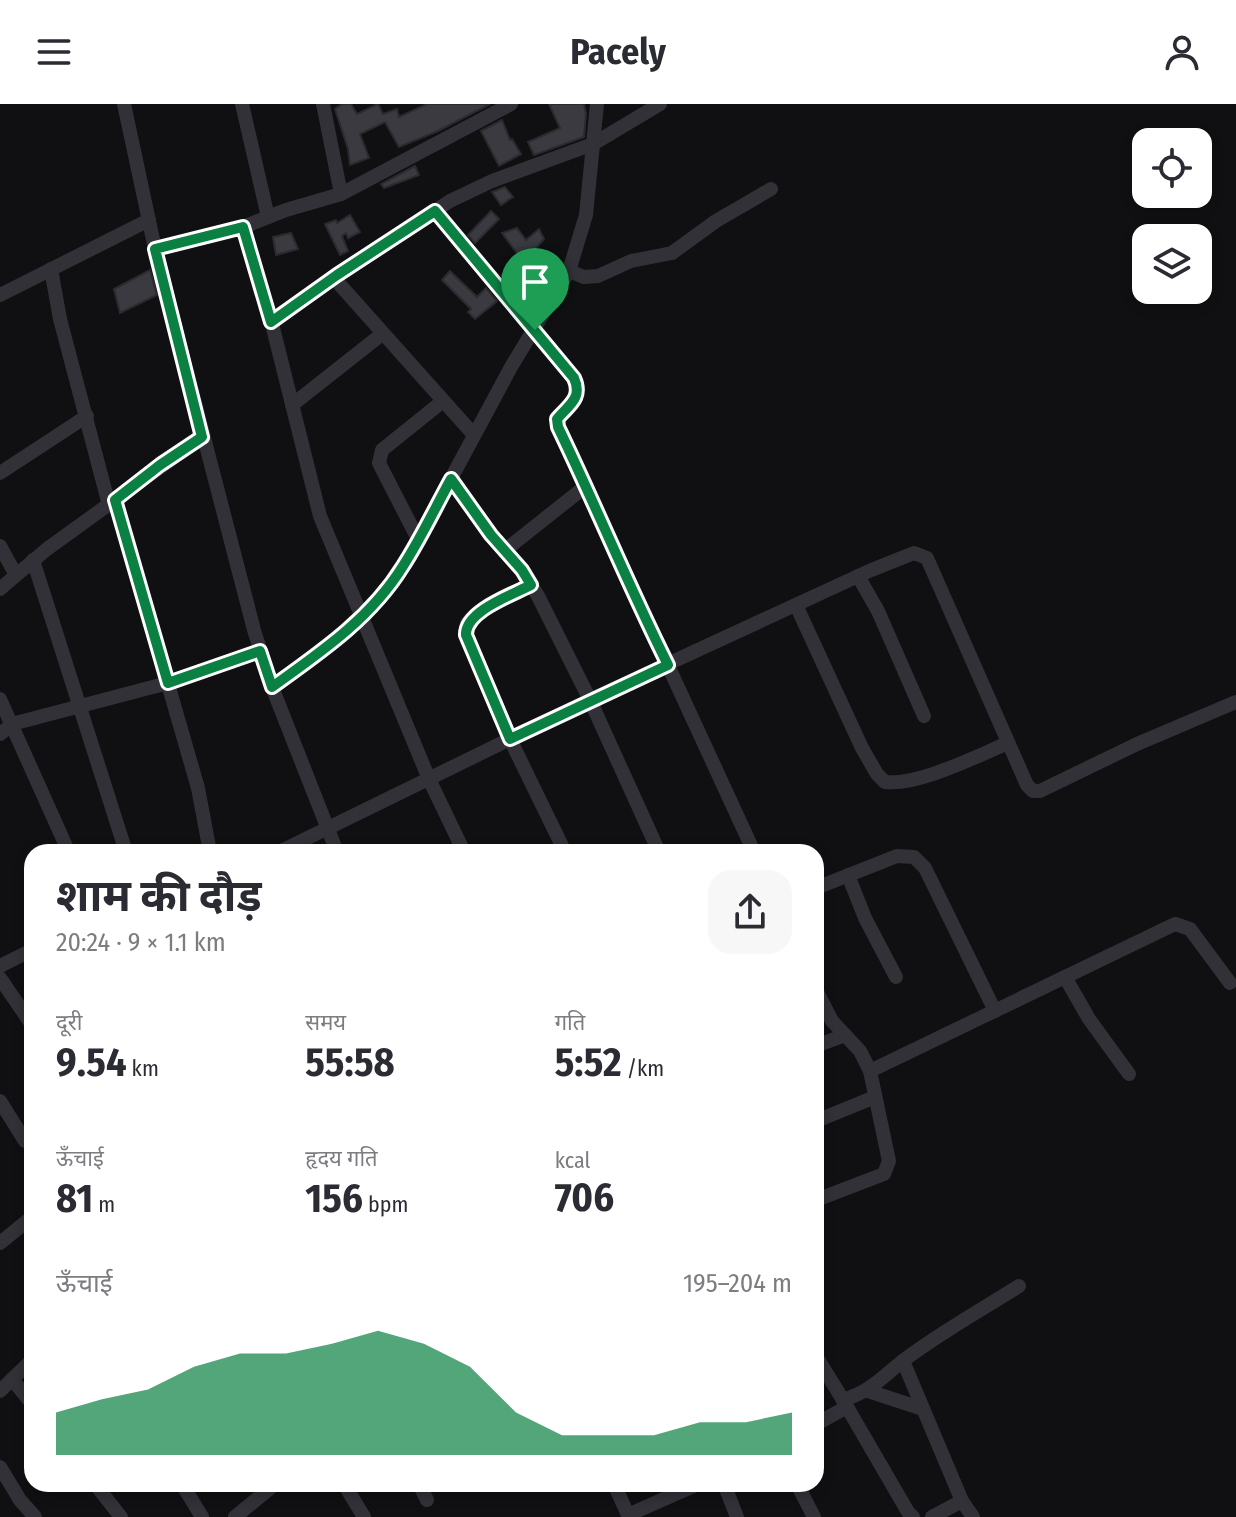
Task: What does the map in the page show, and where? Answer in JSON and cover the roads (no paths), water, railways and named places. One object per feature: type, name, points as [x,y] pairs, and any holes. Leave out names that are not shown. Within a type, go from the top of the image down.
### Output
[{"type":"street","points":[[124,104],[155,249],[260,651],[334,844]]},
{"type":"street","points":[[242,104],[268,217]]},
{"type":"street","points":[[323,104],[341,194]]},
{"type":"street","points":[[155,249],[243,227],[341,194],[511,104]]},
{"type":"street","points":[[272,687],[345,633],[392,583],[511,367],[569,271],[586,215],[597,104]]},
{"type":"street","points":[[271,322],[333,277],[435,211],[492,181],[593,144],[660,104]]},
{"type":"street","points":[[569,271],[584,277],[598,276],[631,261],[665,256],[680,250],[716,221],[771,189]]},
{"type":"street","points":[[435,211],[535,330],[577,386],[575,400],[558,416],[556,422],[750,844]]},
{"type":"street","points":[[0,295],[149,220]]},
{"type":"street","points":[[243,227],[271,322],[320,516],[429,779],[460,844]]},
{"type":"street","points":[[51,269],[60,319],[87,416],[198,788],[208,844]]},
{"type":"street","points":[[333,277],[474,435]]},
{"type":"street","points":[[292,405],[382,334]]},
{"type":"street","points":[[418,539],[379,463],[379,455],[443,401]]},
{"type":"street","points":[[0,473],[87,416]]},
{"type":"street","points":[[0,589],[33,560],[202,437]]},
{"type":"street","points":[[451,479],[531,585],[590,700],[655,844]]},
{"type":"street","points":[[504,551],[586,486]]},
{"type":"street","points":[[0,546],[16,575]]},
{"type":"street","points":[[296,844],[590,700],[858,576],[905,555],[918,553],[927,558],[1027,785],[1033,791],[1040,791],[1137,744],[1236,702]]},
{"type":"street","points":[[33,560],[123,844]]},
{"type":"street","points":[[858,576],[878,611],[924,716]]},
{"type":"street","points":[[531,585],[476,614],[466,628],[466,635],[510,739],[561,844]]},
{"type":"street","points":[[796,605],[862,748],[885,782],[898,782],[940,771],[1008,743]]},
{"type":"street","points":[[0,734],[12,724],[168,683],[260,651]]},
{"type":"street","points":[[0,699],[65,844]]},
{"type":"street","points":[[824,885],[897,856],[907,855],[919,860],[995,1011]]},
{"type":"street","points":[[848,875],[865,918],[896,977]]},
{"type":"street","points":[[870,1071],[1168,926],[1180,924],[1190,929],[1230,983]]},
{"type":"street","points":[[0,966],[24,954]]},
{"type":"street","points":[[1065,977],[1089,1019],[1129,1074]]},
{"type":"street","points":[[0,978],[24,1013]]},
{"type":"street","points":[[824,1006],[832,1021],[860,1051],[870,1071],[888,1153],[884,1174],[824,1197]]},
{"type":"street","points":[[824,1043],[845,1035]]},
{"type":"street","points":[[824,1118],[875,1097]]},
{"type":"street","points":[[0,1101],[24,1139]]},
{"type":"street","points":[[0,1243],[24,1224]]},
{"type":"street","points":[[824,1418],[868,1391],[903,1361],[1019,1286]]},
{"type":"street","points":[[903,1361],[962,1501],[973,1517]]},
{"type":"street","points":[[0,1390],[24,1368]]},
{"type":"street","points":[[824,1369],[913,1517]]},
{"type":"street","points":[[12,1379],[24,1394]]},
{"type":"street","points":[[868,1391],[923,1409]]},
{"type":"street","points":[[0,1467],[20,1500],[35,1517]]},
{"type":"street","points":[[101,1492],[121,1517]]},
{"type":"street","points":[[187,1492],[202,1517]]},
{"type":"street","points":[[235,1517],[265,1492]]},
{"type":"street","points":[[349,1492],[364,1517]]},
{"type":"street","points":[[423,1492],[427,1500]]},
{"type":"street","points":[[618,1492],[628,1516],[680,1492]]},
{"type":"street","points":[[727,1492],[737,1517]]},
{"type":"street","points":[[801,1492],[814,1517]]},
{"type":"street","points":[[932,1517],[962,1501]]}]
